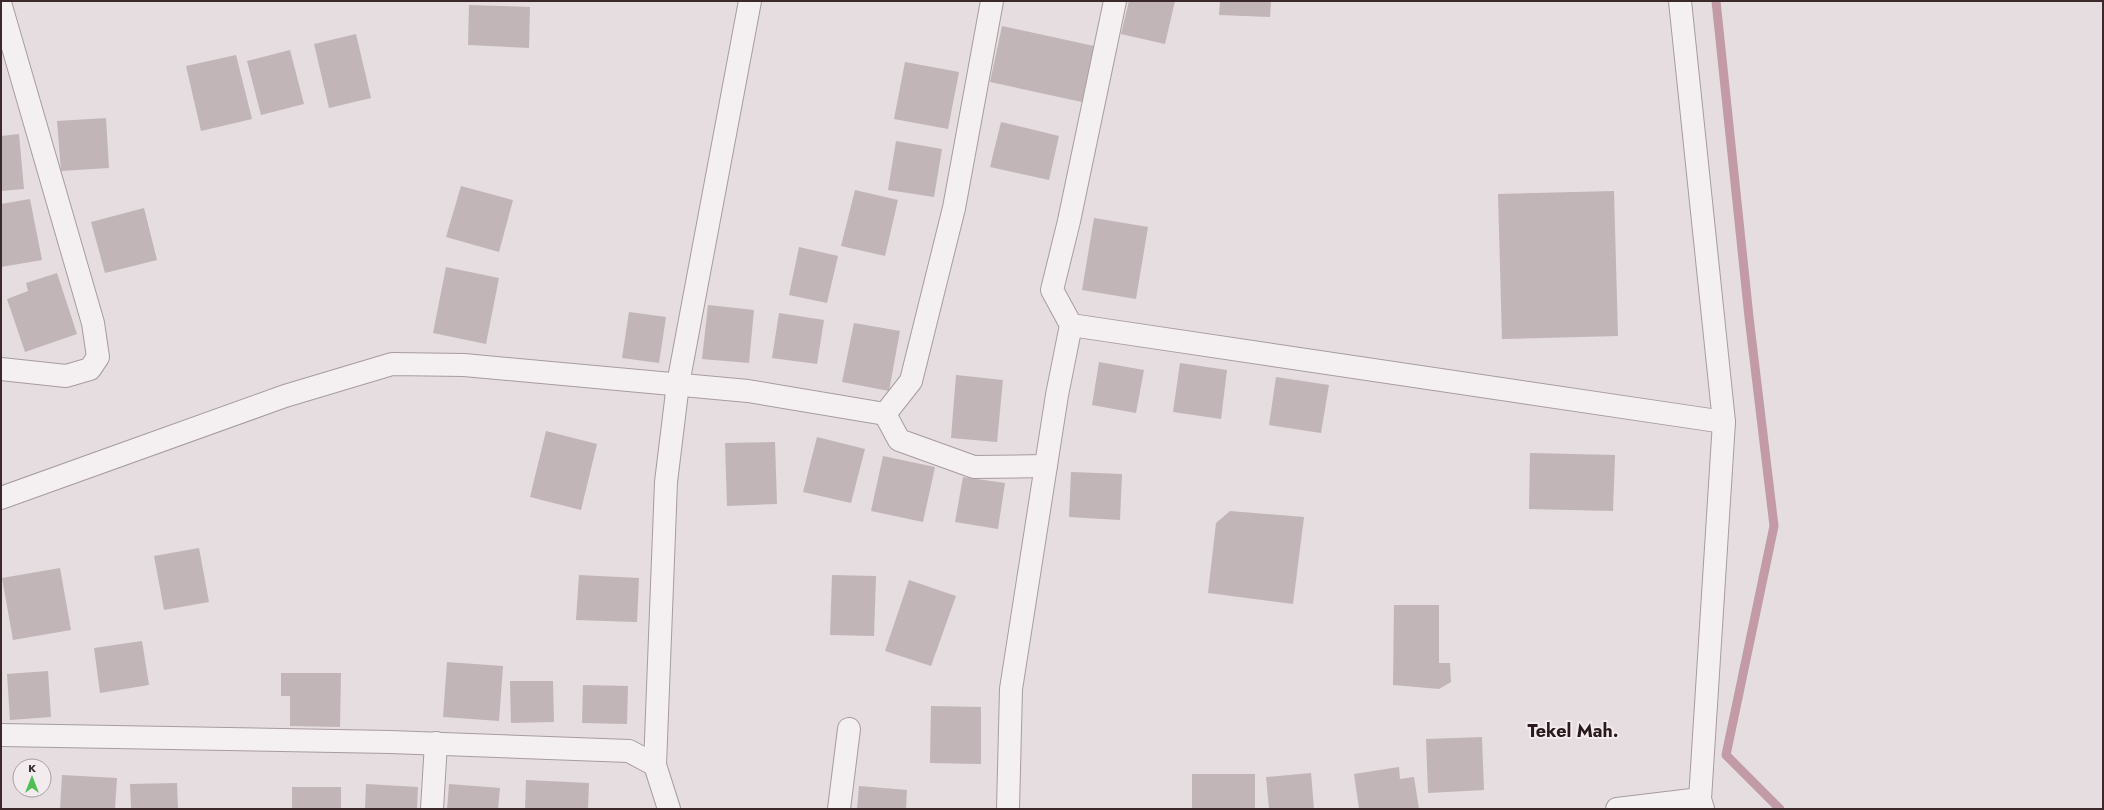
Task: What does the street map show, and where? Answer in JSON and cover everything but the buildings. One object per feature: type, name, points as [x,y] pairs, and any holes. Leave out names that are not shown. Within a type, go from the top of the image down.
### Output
[{"type":"street","points":[[669,809],[655,765],[666,482],[678,384],[750,1]]},
{"type":"street","points":[[885,414],[912,381],[954,208],[992,1]]},
{"type":"street","points":[[1008,809],[1012,689],[1057,395],[1072,325],[1052,290],[1069,221],[1115,1]]},
{"type":"street","points":[[1617,809],[1702,804],[1724,422],[1680,1]]},
{"type":"street","points":[[1,6],[93,323],[98,357],[90,369],[66,376],[1,369]]},
{"type":"street","points":[[1072,325],[1724,422]]},
{"type":"street","points":[[1,498],[285,396],[392,364],[464,365],[748,391],[885,414]]},
{"type":"street","points":[[885,414],[899,440],[974,467],[1046,466]]},
{"type":"street","points":[[839,809],[849,729]]},
{"type":"street","points":[[1,735],[436,743],[629,751],[655,765]]},
{"type":"street","points":[[432,809],[436,743]]},
{"type":"waterway","points":[[1716,1],[1749,317],[1774,526],[1726,755],[1780,809]]},
{"type":"district","name":"Tekel Mah.","points":[[1573,731]]}]
